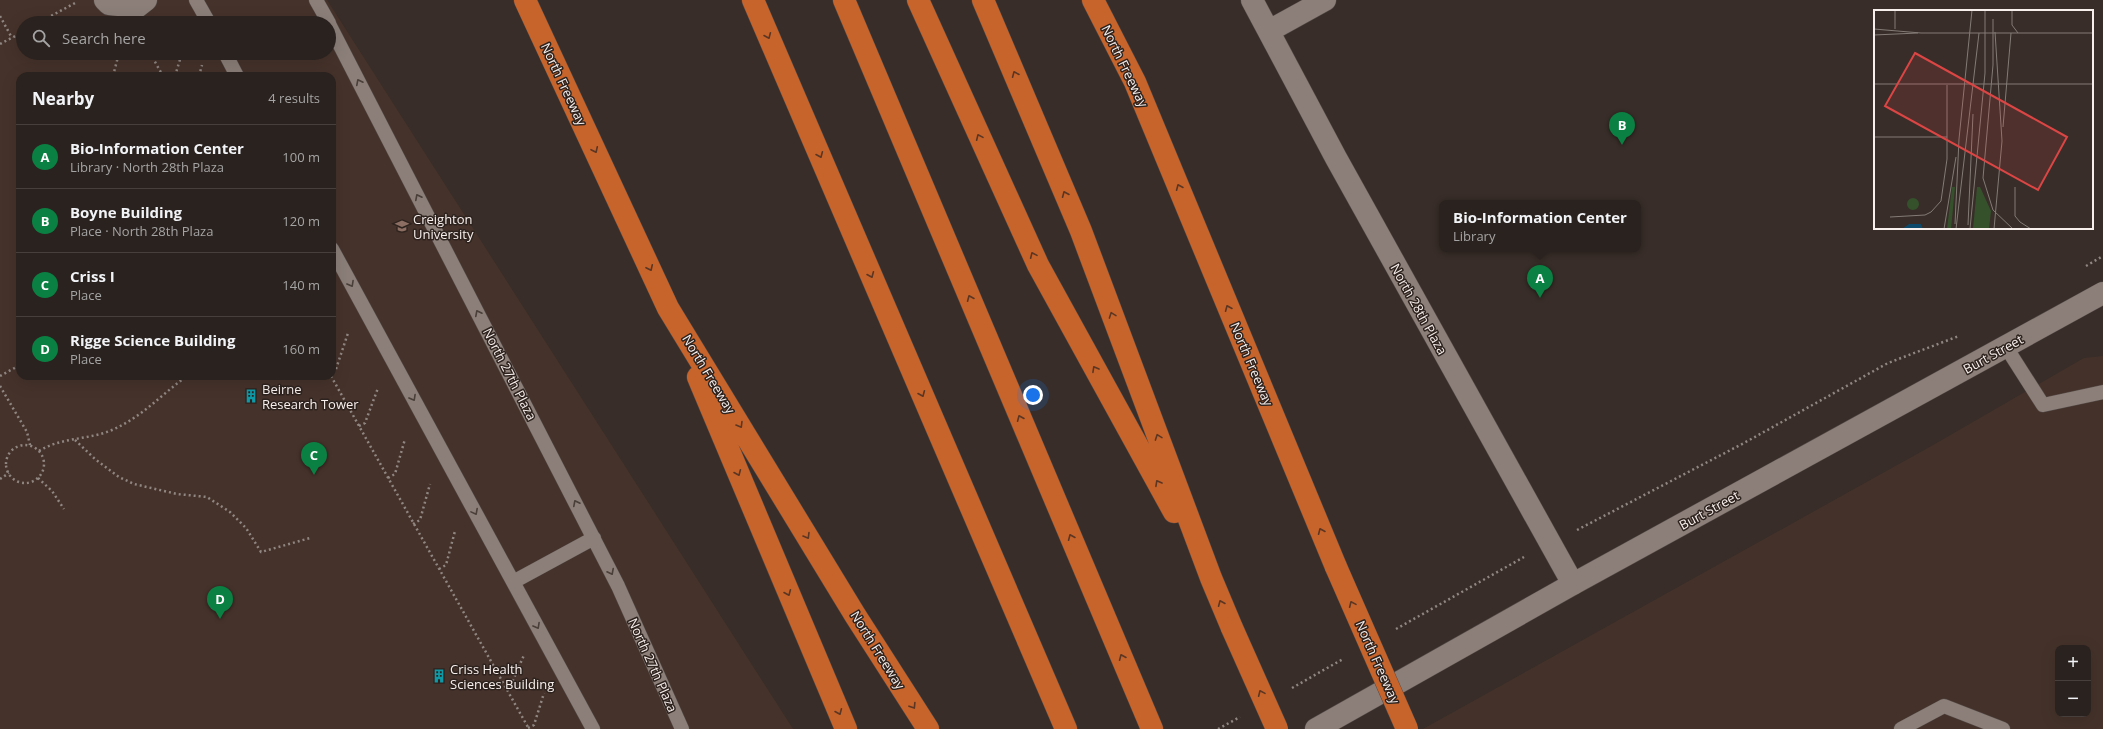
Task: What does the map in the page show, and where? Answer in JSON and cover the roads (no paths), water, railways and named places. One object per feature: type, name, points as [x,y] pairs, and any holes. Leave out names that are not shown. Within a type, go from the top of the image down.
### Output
[{"type":"highway","name":"North Freeway","points":[[525,0],[668,308],[851,608],[928,729]]},
{"type":"highway","points":[[753,0],[1063,722]]},
{"type":"highway","points":[[844,0],[1152,729]]},
{"type":"highway","points":[[918,0],[1038,265],[1211,578]]},
{"type":"highway","points":[[984,0],[1081,231],[1211,578],[1277,729]]},
{"type":"highway","name":"North Freeway","points":[[1093,0],[1135,82],[1336,567],[1407,729]]},
{"type":"highway","points":[[1105,0],[1135,82]]},
{"type":"highway","points":[[668,308],[846,729]]},
{"type":"street","points":[[106,0],[109,4],[137,7],[146,0]]},
{"type":"street","name":"North 28th Plaza","points":[[1252,0],[1270,31],[1336,158],[1572,584]]},
{"type":"street","points":[[1270,31],[1325,0]]},
{"type":"street","name":"Burt Street","points":[[1323,727],[1572,584],[2103,293]]},
{"type":"lane","points":[[196,0],[205,16]]},
{"type":"lane","name":"North 27th Plaza","points":[[316,0],[325,16]]},
{"type":"lane","name":"North 27th Plaza","points":[[336,37],[618,586],[682,729]]},
{"type":"lane","points":[[229,60],[235,72]]},
{"type":"lane","points":[[336,257],[593,729]]},
{"type":"lane","points":[[2006,347],[2043,405],[2103,392]]},
{"type":"lane","points":[[513,582],[594,538]]},
{"type":"lane","points":[[1901,729],[1944,706],[2003,729]]},
{"type":"place","name":"Boyne Building","points":[[1622,145]]},
{"type":"place","name":"Creighton University","points":[[402,226]]},
{"type":"place","name":"Bio-Information Center","points":[[1540,298]]},
{"type":"place","name":"Beirne Research Tower","points":[[251,396]]},
{"type":"place","name":"Criss I","points":[[314,475]]},
{"type":"place","name":"Rigge Science Building","points":[[220,619]]},
{"type":"place","name":"Criss Health Sciences Building","points":[[439,676]]}]
